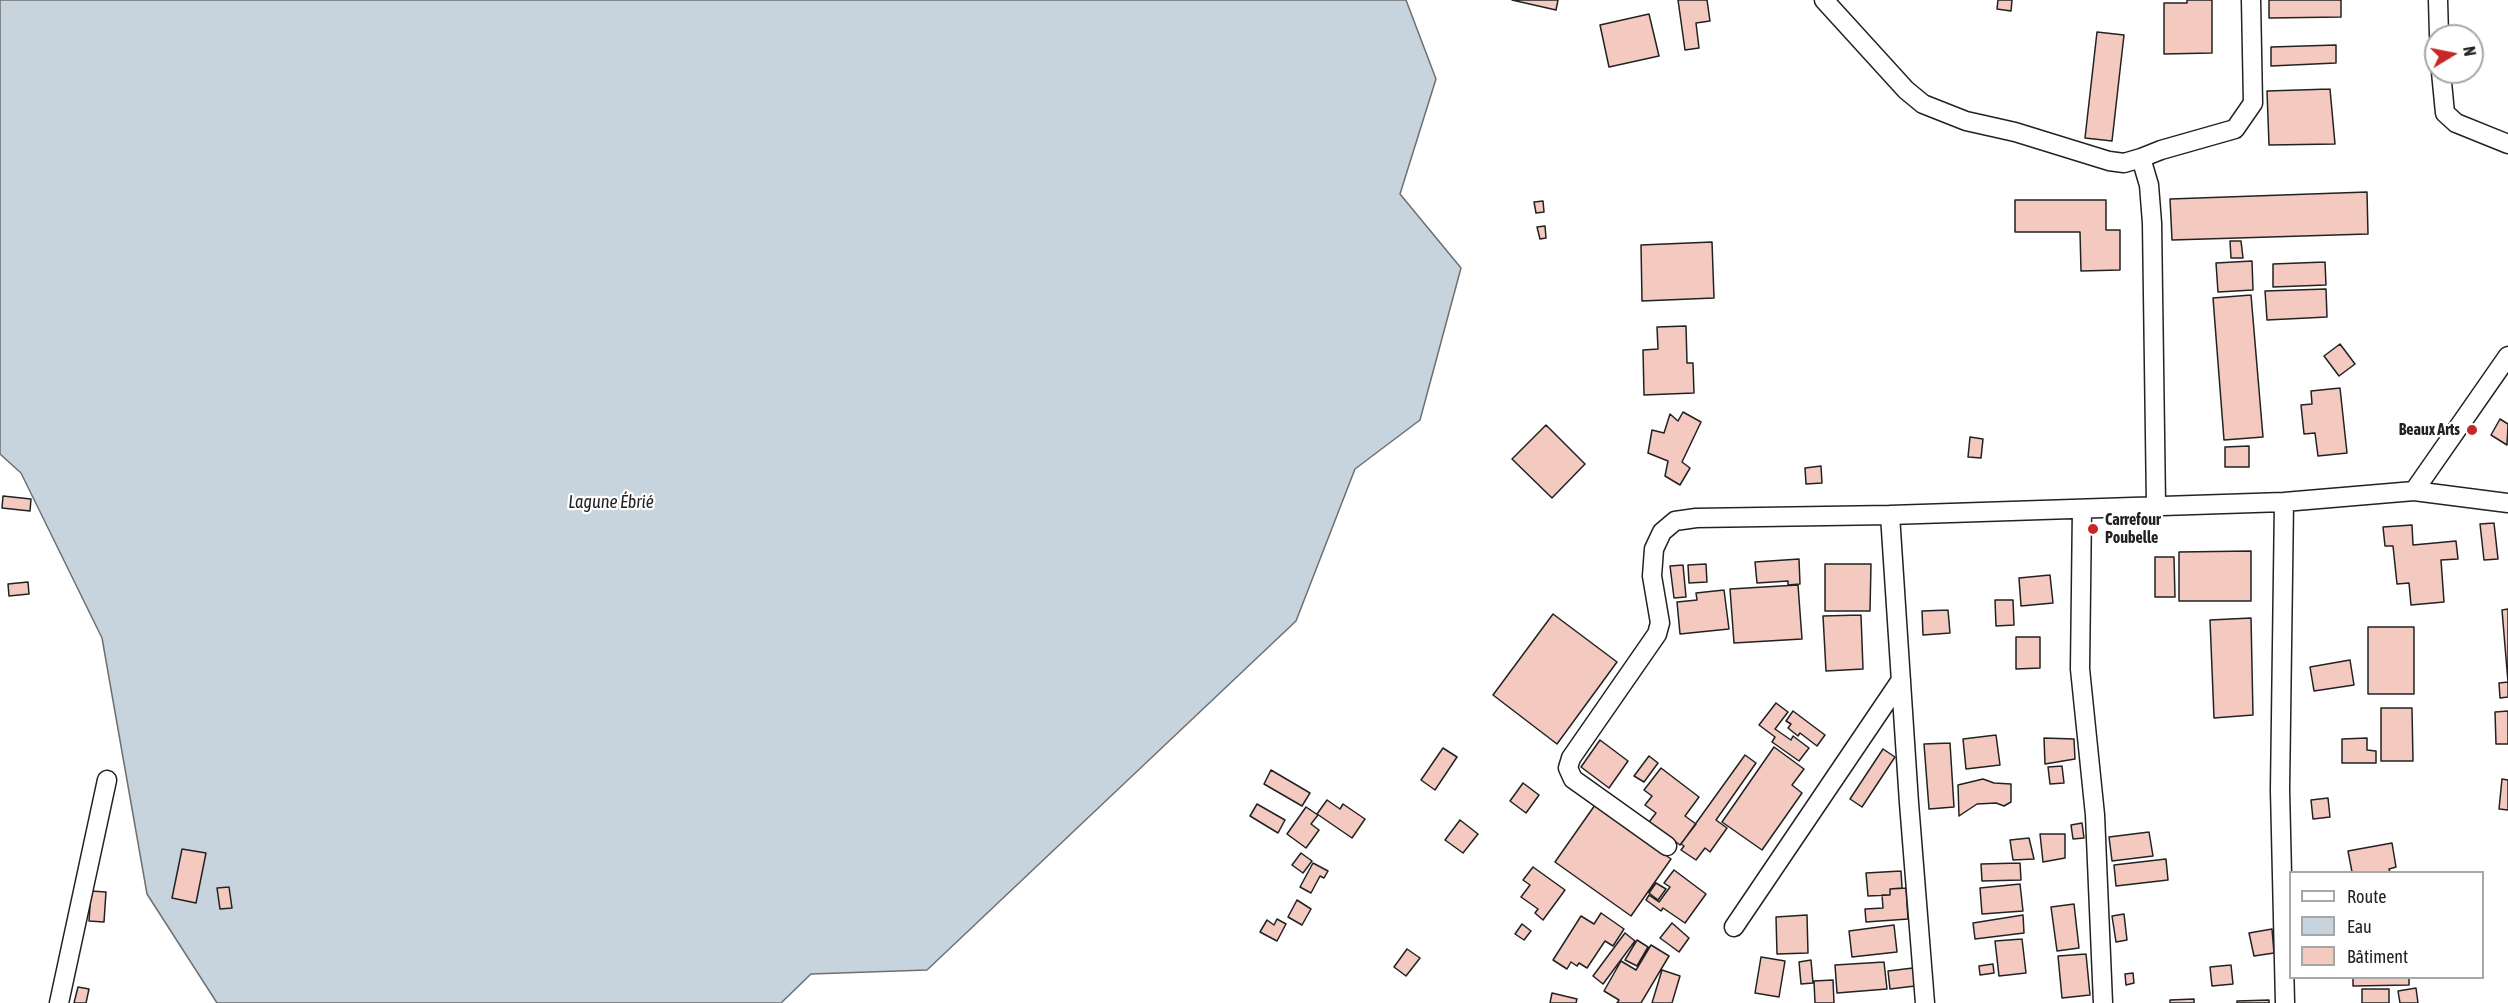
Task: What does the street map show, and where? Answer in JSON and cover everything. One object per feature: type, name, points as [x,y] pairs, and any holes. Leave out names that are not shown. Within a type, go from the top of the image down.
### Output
[{"type":"street","points":[[1824,0],[1906,90],[1923,104],[1966,121],[2015,132],[2109,161],[2124,163],[2235,129],[2253,103],[2251,0]]},
{"type":"street","points":[[2438,0],[2439,24]]},
{"type":"street","points":[[2442,84],[2445,113],[2456,123],[2508,144]]},
{"type":"street","points":[[2141,158],[2149,185],[2152,223],[2156,506]]},
{"type":"street","points":[[2414,491],[2508,356]]},
{"type":"street","points":[[1667,846],[1573,779],[1568,768],[1571,758],[1656,634],[1660,623],[1652,576],[1654,549],[1662,532],[1675,521],[1696,518],[1890,515],[2284,502],[2414,491],[2508,503]]},
{"type":"street","points":[[2284,502],[2285,581],[2280,790],[2285,1003]]},
{"type":"street","points":[[2082,509],[2080,669],[2095,815],[2103,1003]]},
{"type":"street","points":[[1890,515],[1925,1003]]},
{"type":"street","points":[[1734,927],[1901,680]]},
{"type":"street","points":[[60,1003],[107,780]]},
{"type":"water","name":"Lagune Ébrié","points":[[0,0],[1406,0],[1436,79],[1400,194],[1461,268],[1420,420],[1355,469],[1296,621],[927,970],[811,974],[781,1003],[217,1003],[147,894],[102,638],[21,473],[0,454]]},
{"type":"building","points":[[1512,0],[1558,0],[1556,10]]},
{"type":"building","points":[[1678,0],[1707,0],[1710,21],[1696,23],[1699,48],[1685,50]]},
{"type":"building","points":[[1998,0],[2012,0],[2011,11],[1997,9]]},
{"type":"building","points":[[2187,0],[2212,0],[2212,53],[2164,54],[2164,3],[2187,3]]},
{"type":"building","points":[[2269,0],[2341,0],[2341,17],[2269,18]]},
{"type":"building","points":[[1649,14],[1659,56],[1609,67],[1600,25]]},
{"type":"building","points":[[2097,32],[2124,35],[2112,141],[2085,138]]},
{"type":"building","points":[[2336,45],[2336,63],[2271,66],[2271,47]]},
{"type":"building","points":[[2330,89],[2335,144],[2269,145],[2267,91]]},
{"type":"building","points":[[2367,192],[2368,234],[2172,240],[2170,199]]},
{"type":"building","points":[[2015,200],[2106,200],[2106,230],[2120,230],[2120,270],[2081,271],[2080,232],[2015,232]]},
{"type":"building","points":[[1543,201],[1544,212],[1536,213],[1534,202]]},
{"type":"building","points":[[1545,226],[1546,238],[1540,239],[1537,227]]},
{"type":"building","points":[[2230,241],[2241,241],[2243,258],[2231,258]]},
{"type":"building","points":[[1712,242],[1714,298],[1642,301],[1641,245]]},
{"type":"building","points":[[2252,261],[2253,290],[2218,292],[2216,263]]},
{"type":"building","points":[[2325,262],[2326,285],[2273,287],[2273,264]]},
{"type":"building","points":[[2326,289],[2327,317],[2267,320],[2265,291]]},
{"type":"building","points":[[2251,295],[2263,437],[2224,440],[2213,298]]},
{"type":"building","points":[[1686,326],[1687,363],[1693,363],[1694,393],[1644,395],[1643,350],[1658,349],[1657,327]]},
{"type":"building","points":[[2340,344],[2355,364],[2339,376],[2324,356]]},
{"type":"building","points":[[2340,388],[2347,453],[2318,456],[2315,433],[2304,434],[2301,405],[2312,404],[2311,391]]},
{"type":"building","points":[[1683,412],[1701,422],[1682,462],[1690,468],[1680,485],[1665,476],[1668,461],[1648,453],[1652,430],[1664,433],[1670,414],[1678,421]]},
{"type":"building","points":[[2500,419],[2508,424],[2507,445],[2491,435]]},
{"type":"building","points":[[1546,425],[1585,464],[1552,498],[1512,459]]},
{"type":"building","points":[[1970,437],[1983,439],[1981,458],[1968,457]]},
{"type":"building","points":[[2249,446],[2249,467],[2225,467],[2225,447]]},
{"type":"building","points":[[1821,466],[1822,483],[1806,484],[1805,468]]},
{"type":"building","points":[[3,496],[31,499],[30,511],[2,508]]},
{"type":"building","points":[[2494,523],[2498,559],[2484,560],[2480,524]]},
{"type":"building","points":[[2412,525],[2413,545],[2456,541],[2458,559],[2441,560],[2444,602],[2411,605],[2409,583],[2397,584],[2393,546],[2385,546],[2383,527]]},
{"type":"building","points":[[2251,551],[2251,601],[2179,601],[2179,552]]},
{"type":"building","points":[[2155,557],[2174,557],[2175,597],[2155,597]]},
{"type":"building","points":[[1799,559],[1800,584],[1788,585],[1788,581],[1757,583],[1755,562]]},
{"type":"building","points":[[1706,564],[1707,582],[1689,583],[1688,565]]},
{"type":"building","points":[[1825,564],[1871,564],[1870,611],[1825,611]]},
{"type":"building","points":[[1683,565],[1686,597],[1674,598],[1670,566]]},
{"type":"building","points":[[2050,575],[2053,603],[2021,606],[2019,578]]},
{"type":"building","points":[[28,582],[29,594],[9,596],[8,584]]},
{"type":"building","points":[[1798,585],[1802,639],[1734,643],[1730,589]]},
{"type":"building","points":[[1724,590],[1729,629],[1680,634],[1677,602],[1697,600],[1696,593]]},
{"type":"building","points":[[1995,600],[2013,600],[2014,625],[1996,626]]},
{"type":"building","points":[[2508,609],[2508,682],[2502,610]]},
{"type":"building","points":[[1948,610],[1950,633],[1923,635],[1922,611]]},
{"type":"building","points":[[1553,614],[1617,662],[1557,744],[1493,695]]},
{"type":"building","points":[[1861,615],[1863,669],[1826,671],[1823,616]]},
{"type":"building","points":[[2251,618],[2253,715],[2214,718],[2210,620]]},
{"type":"building","points":[[2368,627],[2414,627],[2414,694],[2368,694]]},
{"type":"building","points":[[2016,637],[2040,637],[2040,668],[2016,669]]},
{"type":"building","points":[[2350,660],[2354,685],[2314,691],[2310,667]]},
{"type":"building","points":[[2508,682],[2508,697],[2500,698],[2499,683]]},
{"type":"building","points":[[1776,703],[1788,712],[1775,729],[1791,740],[1793,736],[1809,748],[1799,761],[1772,742],[1775,737],[1759,725]]},
{"type":"building","points":[[2381,708],[2412,708],[2413,761],[2381,761]]},
{"type":"building","points":[[1793,711],[1825,735],[1817,746],[1800,733],[1798,736],[1788,728],[1791,724],[1786,721]]},
{"type":"building","points":[[2508,711],[2508,744],[2496,744],[2495,712]]},
{"type":"building","points":[[1996,735],[2000,765],[1966,769],[1963,739]]},
{"type":"building","points":[[2044,738],[2074,739],[2075,759],[2045,764]]},
{"type":"building","points":[[2367,738],[2367,750],[2376,751],[2376,763],[2342,763],[2342,739]]},
{"type":"building","points":[[1600,740],[1628,761],[1609,788],[1581,767]]},
{"type":"building","points":[[1950,743],[1954,807],[1929,809],[1924,744]]},
{"type":"building","points":[[1774,747],[1804,769],[1792,785],[1802,793],[1762,850],[1722,822]]},
{"type":"building","points":[[1443,748],[1457,757],[1435,790],[1421,780]]},
{"type":"building","points":[[1883,749],[1895,757],[1862,807],[1850,799]]},
{"type":"building","points":[[1745,755],[1756,763],[1716,820],[1727,828],[1710,852],[1705,848],[1696,860],[1681,850],[1684,846],[1681,844]]},
{"type":"building","points":[[1649,756],[1658,763],[1644,782],[1634,776]]},
{"type":"building","points":[[2062,766],[2064,783],[2050,784],[2048,767]]},
{"type":"building","points":[[1661,768],[1699,797],[1685,816],[1696,824],[1680,845],[1649,822],[1656,813],[1645,805],[1652,796],[1644,790]]},
{"type":"building","points":[[1271,770],[1310,793],[1302,806],[1264,784]]},
{"type":"building","points":[[1983,779],[1994,783],[2011,784],[2011,802],[2004,806],[1996,803],[1977,804],[1959,816],[1958,785]]},
{"type":"building","points":[[2502,779],[2508,780],[2508,810],[2499,809]]},
{"type":"building","points":[[1523,783],[1539,795],[1526,813],[1510,801]]},
{"type":"building","points":[[2328,798],[2330,817],[2313,819],[2311,800]]},
{"type":"building","points":[[1327,800],[1340,809],[1343,804],[1365,819],[1352,838],[1317,814]]},
{"type":"building","points":[[1257,804],[1285,820],[1278,833],[1250,816]]},
{"type":"building","points":[[1595,805],[1671,859],[1631,916],[1555,862]]},
{"type":"building","points":[[1306,807],[1318,815],[1311,824],[1319,830],[1306,848],[1287,834]]},
{"type":"building","points":[[1460,820],[1478,834],[1463,853],[1445,840]]},
{"type":"building","points":[[2082,823],[2084,838],[2073,839],[2071,825]]},
{"type":"building","points":[[2149,832],[2153,856],[2112,861],[2109,837]]},
{"type":"building","points":[[2040,834],[2065,834],[2065,858],[2043,862]]},
{"type":"building","points":[[2029,838],[2034,859],[2013,860],[2010,840]]},
{"type":"building","points":[[2392,843],[2396,867],[2389,869],[2390,871],[2352,871],[2348,851]]},
{"type":"building","points":[[182,849],[206,853],[196,903],[172,898]]},
{"type":"building","points":[[1301,853],[1312,861],[1303,873],[1292,865]]},
{"type":"building","points":[[2166,859],[2168,880],[2116,886],[2114,865]]},
{"type":"building","points":[[1313,863],[1328,871],[1324,878],[1320,876],[1311,893],[1300,887]]},
{"type":"building","points":[[2020,863],[2021,880],[1982,881],[1981,864]]},
{"type":"building","points":[[1533,867],[1565,890],[1543,920],[1535,913],[1538,909],[1521,897],[1530,885],[1523,880]]},
{"type":"building","points":[[1674,870],[1706,894],[1685,923],[1663,908],[1661,911],[1646,900],[1649,895],[1659,902],[1670,887],[1664,883]]},
{"type":"building","points":[[1901,871],[1902,888],[1890,889],[1890,895],[1868,896],[1866,873]]},
{"type":"building","points":[[1656,883],[1666,889],[1658,900],[1649,893]]},
{"type":"building","points":[[2020,884],[2023,911],[1982,914],[1980,888]]},
{"type":"building","points":[[229,887],[232,908],[220,909],[217,888]]},
{"type":"building","points":[[1906,888],[1908,919],[1866,922],[1865,909],[1883,908],[1882,895],[1890,895],[1890,889]]},
{"type":"building","points":[[91,891],[106,892],[104,922],[89,921]]},
{"type":"building","points":[[1297,900],[1311,909],[1302,925],[1288,917]]},
{"type":"building","points":[[2074,904],[2079,948],[2057,951],[2051,907]]},
{"type":"building","points":[[1601,913],[1624,929],[1613,946],[1605,941],[1587,968],[1579,963],[1577,966],[1571,962],[1567,969],[1553,960],[1581,916],[1594,924]]},
{"type":"building","points":[[2124,914],[2127,940],[2116,942],[2112,916]]},
{"type":"building","points":[[1807,915],[1808,953],[1777,954],[1776,917]]},
{"type":"building","points":[[2023,915],[2024,933],[1975,939],[1973,923]]},
{"type":"building","points":[[1277,919],[1286,924],[1277,941],[1260,932],[1267,920],[1274,925]]},
{"type":"building","points":[[1672,923],[1689,938],[1679,952],[1660,938]]},
{"type":"building","points":[[1522,924],[1531,931],[1524,940],[1515,934]]},
{"type":"building","points":[[1894,925],[1897,952],[1852,957],[1849,931]]},
{"type":"building","points":[[2272,929],[2274,953],[2254,956],[2249,933]]},
{"type":"building","points":[[1625,933],[1635,941],[1603,984],[1593,976]]},
{"type":"building","points":[[2022,939],[2026,973],[1999,976],[1995,941]]},
{"type":"building","points":[[1637,940],[1648,947],[1637,966],[1625,960]]},
{"type":"building","points":[[1651,945],[1669,956],[1641,1003],[1617,1003],[1619,1000],[1604,991],[1621,961],[1636,970]]},
{"type":"building","points":[[1407,949],[1420,958],[1406,976],[1394,967]]},
{"type":"building","points":[[2086,954],[2090,995],[2062,998],[2058,956]]},
{"type":"building","points":[[1761,957],[1785,961],[1779,997],[1755,993]]},
{"type":"building","points":[[1811,960],[1813,983],[1801,984],[1799,962]]},
{"type":"building","points":[[1884,962],[1887,989],[1837,993],[1835,965]]},
{"type":"building","points":[[1993,964],[1994,973],[1980,975],[1979,966]]},
{"type":"building","points":[[2231,965],[2233,984],[2212,986],[2210,967]]},
{"type":"building","points":[[1913,968],[1915,986],[1890,989],[1888,971]]},
{"type":"building","points":[[1662,970],[1680,976],[1672,1003],[1652,1003]]},
{"type":"building","points":[[2133,973],[2134,983],[2126,985],[2125,974]]},
{"type":"building","points":[[2353,979],[2409,979],[2409,985],[2353,986]]},
{"type":"building","points":[[1833,980],[1834,1003],[1815,1003],[1814,981]]},
{"type":"building","points":[[78,987],[89,989],[86,1003],[74,1003]]},
{"type":"building","points":[[2416,988],[2418,1003],[2400,1003],[2398,991]]},
{"type":"building","points":[[2362,989],[2389,989],[2389,1003],[2362,1003]]},
{"type":"building","points":[[1552,993],[1577,999],[1576,1003],[1550,1003]]},
{"type":"building","points":[[2194,999],[2194,1003],[2170,1003],[2170,1000]]},
{"type":"building","points":[[2269,1000],[2269,1003],[2237,1003],[2237,1001]]},
{"type":"place","name":"Beaux Arts","points":[[2472,430]]},
{"type":"place","name":"Carrefour Poubelle","points":[[2093,529]]}]
